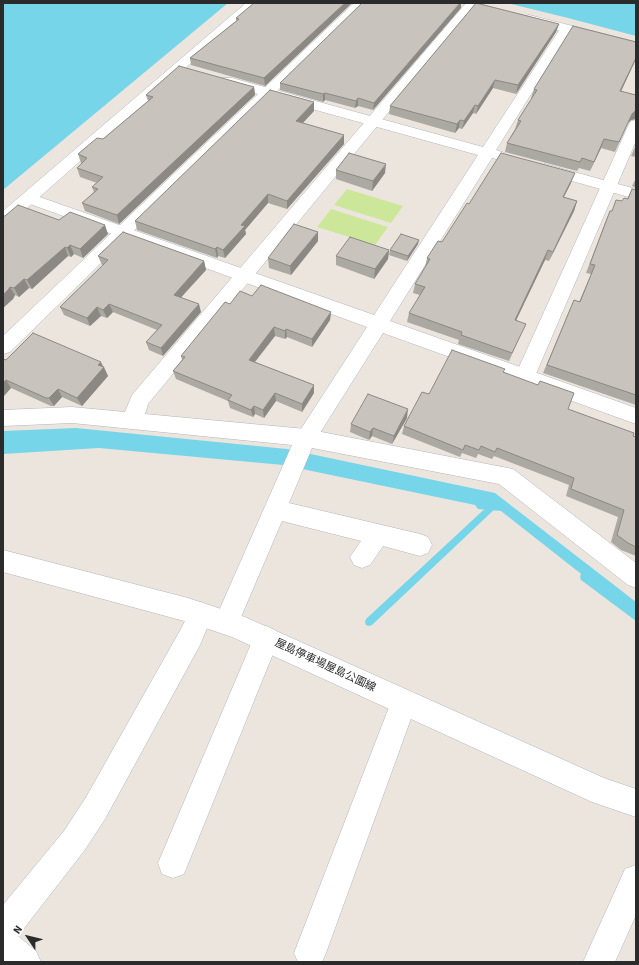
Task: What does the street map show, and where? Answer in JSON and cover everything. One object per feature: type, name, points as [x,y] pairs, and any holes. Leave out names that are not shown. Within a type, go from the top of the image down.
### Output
[{"type":"street","points":[[3,220],[253,3]]},
{"type":"street","points":[[3,347],[361,3]]},
{"type":"street","points":[[132,421],[139,401],[373,121],[473,5]]},
{"type":"street","points":[[515,16],[636,46]]},
{"type":"street","points":[[3,930],[74,840],[95,809],[192,636],[213,618],[275,509],[303,444],[566,29]]},
{"type":"street","points":[[179,68],[197,73]]},
{"type":"street","points":[[212,77],[510,159]]},
{"type":"street","points":[[525,376],[636,124]]},
{"type":"street","points":[[533,165],[636,194]]},
{"type":"street","points":[[28,198],[636,416]]},
{"type":"street","points":[[3,418],[72,416],[132,421],[303,444],[505,476],[636,577]]},
{"type":"street","points":[[275,509],[420,545]]},
{"type":"street","points":[[362,557],[372,544],[375,534]]},
{"type":"street","name":"屋島停車場屋島公園線","points":[[3,561],[213,618],[266,639],[602,792],[636,804]]},
{"type":"street","points":[[173,863],[266,639]]},
{"type":"street","points":[[310,953],[404,702]]},
{"type":"street","points":[[600,962],[636,880]]},
{"type":"street","points":[[3,945],[25,962]]},
{"type":"green space","points":[[347,189],[403,206],[391,223],[334,205]]},
{"type":"green space","points":[[331,209],[388,227],[375,245],[317,227]]},
{"type":"water","points":[[3,3],[228,3],[3,190]]},
{"type":"water","points":[[507,3],[636,3],[636,36],[568,18]]},
{"type":"water","points":[[76,428],[287,449],[495,493],[636,602],[636,617],[501,511],[478,509],[475,505],[283,465],[99,448],[3,454],[3,431]]},
{"type":"building","points":[[254,3],[345,3],[264,78],[190,58],[239,19],[236,18]]},
{"type":"building","points":[[362,3],[460,3],[374,103],[358,98],[356,101],[325,93],[323,94],[280,83]]},
{"type":"building","points":[[476,3],[559,24],[518,85],[495,80],[478,106],[475,105],[464,121],[460,120],[457,124],[390,106]]},
{"type":"building","points":[[573,26],[636,42],[636,58],[620,91],[636,95],[636,110],[632,114],[619,142],[604,139],[594,162],[582,158],[580,162],[507,143],[521,121],[518,120],[537,90],[534,89]]},
{"type":"building","points":[[179,66],[254,87],[117,215],[82,203],[98,189],[92,187],[103,177],[77,168],[87,158],[78,154],[97,138],[103,139],[153,97],[146,95]]},
{"type":"building","points":[[270,90],[314,102],[296,121],[344,135],[287,201],[268,194],[241,225],[245,226],[223,250],[217,247],[215,249],[135,221]]},
{"type":"building","points":[[349,153],[386,164],[373,181],[336,170]]},
{"type":"building","points":[[501,153],[575,173],[563,197],[577,201],[553,252],[548,250],[515,320],[526,324],[512,353],[461,335],[462,332],[409,313],[425,287],[415,284],[430,259],[427,258],[438,241],[442,242],[467,203],[469,204]]},
{"type":"building","points":[[632,189],[636,190],[636,395],[547,365],[574,300],[580,302],[595,265],[590,264],[610,211],[612,211],[616,200],[622,201],[624,198],[628,199]]},
{"type":"building","points":[[18,205],[59,220],[70,212],[105,225],[80,249],[70,245],[67,248],[65,247],[27,280],[24,279],[14,288],[10,287],[3,295],[3,216]]},
{"type":"building","points":[[294,224],[318,232],[290,266],[268,258]]},
{"type":"building","points":[[123,232],[204,261],[174,295],[199,304],[161,348],[146,342],[162,325],[109,304],[103,310],[97,307],[87,318],[60,307],[108,260],[98,256]]},
{"type":"building","points":[[401,234],[419,240],[408,256],[390,250]]},
{"type":"building","points":[[350,237],[389,250],[375,269],[336,256]]},
{"type":"building","points":[[261,285],[331,312],[312,339],[286,329],[285,331],[274,327],[249,360],[314,385],[302,404],[275,393],[263,410],[254,406],[251,410],[228,400],[232,395],[173,371],[185,357],[181,356],[225,302],[230,304],[240,291],[252,296]]},
{"type":"building","points":[[33,333],[101,362],[98,365],[104,367],[77,398],[58,389],[49,398],[46,398],[6,380],[3,383],[3,359],[6,360]]},
{"type":"building","points":[[452,350],[505,369],[503,372],[538,385],[540,381],[574,393],[568,409],[634,433],[633,436],[636,437],[636,547],[617,535],[624,510],[571,489],[574,478],[497,448],[495,452],[481,446],[479,450],[465,445],[463,450],[404,426],[422,392],[429,394]]},
{"type":"building","points":[[368,394],[408,409],[394,436],[373,428],[370,432],[351,424]]},
{"type":"waterway","points":[[369,622],[494,505]]},
{"type":"waterway","points":[[584,577],[636,617]]}]
